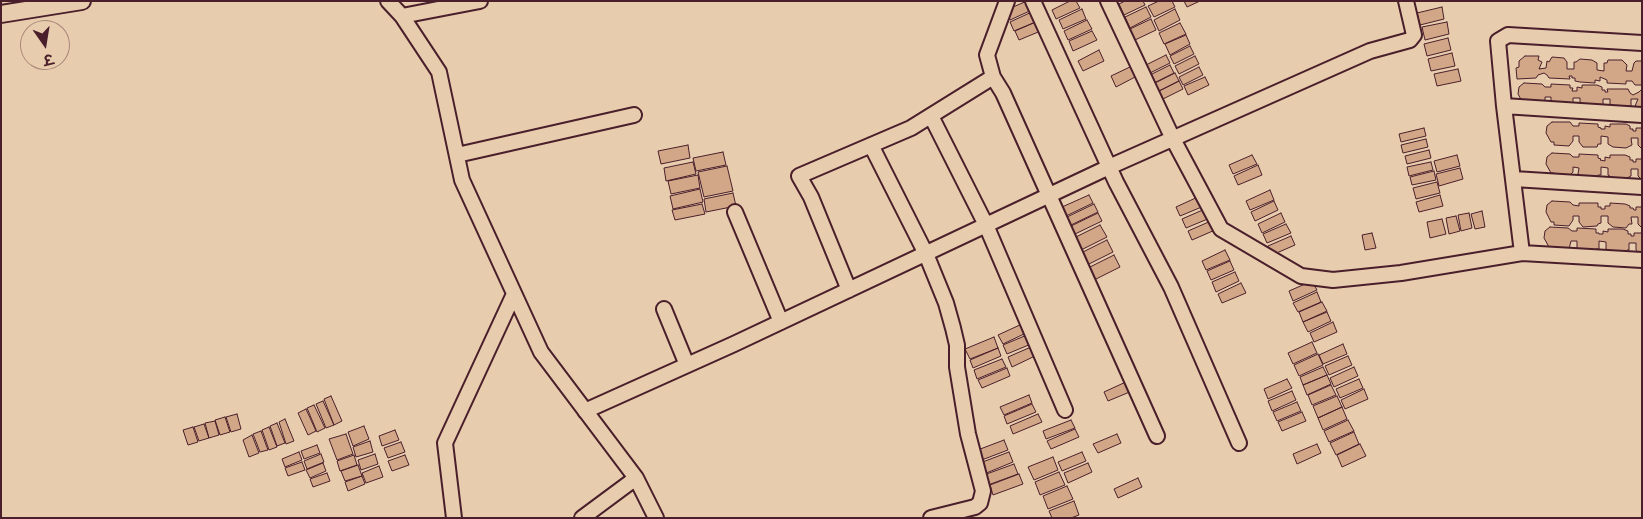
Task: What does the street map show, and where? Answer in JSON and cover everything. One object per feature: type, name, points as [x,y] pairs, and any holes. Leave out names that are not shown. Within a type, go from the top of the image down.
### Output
[{"type":"street","points":[[11,9],[82,1]]},
{"type":"street","points":[[388,1],[402,16],[439,72],[462,180],[541,352],[636,478],[656,518]]},
{"type":"street","points":[[402,16],[480,1]]},
{"type":"street","points":[[1007,1],[986,55],[993,77],[1003,93],[1157,436]]},
{"type":"street","points":[[1033,1],[1109,167],[1171,287],[1239,443]]},
{"type":"street","points":[[1108,1],[1173,139],[1221,229],[1301,276],[1333,280],[1401,273],[1522,253],[1642,260]]},
{"type":"street","points":[[585,411],[781,322],[1109,167],[1370,51],[1410,40],[1414,35],[1406,1]]},
{"type":"street","points":[[1522,253],[1498,41],[1508,35],[1642,43]]},
{"type":"street","points":[[849,290],[811,197],[799,176],[911,128],[993,77]]},
{"type":"street","points":[[1504,106],[1642,115]]},
{"type":"street","points":[[457,155],[634,116]]},
{"type":"street","points":[[931,116],[986,225],[1065,410]]},
{"type":"street","points":[[871,145],[926,254],[946,303],[954,328],[968,434],[983,492],[980,503],[975,507],[931,518]]},
{"type":"street","points":[[1514,179],[1642,188]]},
{"type":"street","points":[[735,212],[781,322]]},
{"type":"street","points":[[454,518],[445,443],[514,294]]},
{"type":"street","points":[[664,309],[687,365]]},
{"type":"street","points":[[582,518],[636,478]]},
{"type":"building","points":[[1027,1],[1034,9],[1010,20],[1006,10]]},
{"type":"building","points":[[1070,1],[1076,1],[1080,8],[1056,19],[1052,10]]},
{"type":"building","points":[[1125,1],[1143,1],[1145,5],[1124,15],[1119,4]]},
{"type":"building","points":[[1159,1],[1172,1],[1175,7],[1154,17],[1148,6]]},
{"type":"building","points":[[1184,1],[1200,1],[1187,7]]},
{"type":"building","points":[[1146,7],[1151,17],[1130,28],[1125,17]]},
{"type":"building","points":[[1442,7],[1444,19],[1420,25],[1417,13]]},
{"type":"building","points":[[1082,9],[1086,19],[1063,29],[1059,20]]},
{"type":"building","points":[[1175,9],[1180,20],[1159,31],[1154,20]]},
{"type":"building","points":[[1034,11],[1038,21],[1014,31],[1010,22]]},
{"type":"building","points":[[1151,19],[1156,30],[1135,40],[1130,29]]},
{"type":"building","points":[[1087,20],[1092,29],[1068,40],[1064,31]]},
{"type":"building","points":[[1038,21],[1043,30],[1019,40],[1015,31]]},
{"type":"building","points":[[1447,22],[1449,34],[1425,40],[1422,27]]},
{"type":"building","points":[[1180,23],[1186,34],[1164,44],[1159,33]]},
{"type":"building","points":[[1092,31],[1097,40],[1073,51],[1069,41]]},
{"type":"building","points":[[1186,35],[1190,44],[1170,55],[1165,44]]},
{"type":"building","points":[[1448,38],[1451,50],[1427,56],[1424,44]]},
{"type":"building","points":[[1190,46],[1194,54],[1174,64],[1170,56]]},
{"type":"building","points":[[1099,50],[1104,61],[1083,71],[1078,61]]},
{"type":"building","points":[[1452,53],[1455,66],[1431,71],[1428,59]]},
{"type":"building","points":[[1166,55],[1170,63],[1150,73],[1146,65]]},
{"type":"building","points":[[1195,56],[1199,64],[1179,74],[1175,66]]},
{"type":"building","points":[[1525,56],[1539,56],[1538,60],[1542,62],[1539,69],[1546,68],[1547,61],[1549,62],[1552,57],[1564,58],[1567,62],[1567,69],[1574,69],[1574,62],[1580,59],[1592,60],[1597,63],[1597,70],[1604,71],[1604,63],[1607,63],[1608,60],[1622,60],[1627,65],[1626,71],[1632,71],[1636,61],[1642,61],[1642,85],[1635,85],[1632,81],[1626,81],[1626,84],[1607,83],[1607,80],[1600,77],[1600,81],[1595,80],[1595,83],[1580,82],[1575,81],[1575,78],[1572,78],[1572,76],[1569,76],[1570,79],[1549,78],[1544,73],[1536,78],[1517,79],[1516,68],[1519,67],[1519,61]]},
{"type":"building","points":[[1170,65],[1174,73],[1154,83],[1150,75]]},
{"type":"building","points":[[1132,66],[1137,76],[1116,87],[1111,76]]},
{"type":"building","points":[[1199,67],[1203,75],[1183,85],[1179,77]]},
{"type":"building","points":[[1458,69],[1461,81],[1437,86],[1434,74]]},
{"type":"building","points":[[1175,73],[1179,81],[1159,91],[1155,83]]},
{"type":"building","points":[[1205,77],[1209,85],[1188,95],[1184,86]]},
{"type":"building","points":[[1179,81],[1183,89],[1163,99],[1159,91]]},
{"type":"building","points":[[1524,83],[1542,84],[1545,87],[1551,87],[1551,84],[1570,85],[1570,88],[1573,88],[1572,91],[1577,91],[1577,87],[1582,88],[1582,85],[1597,85],[1602,87],[1602,90],[1605,90],[1605,92],[1608,92],[1607,89],[1628,89],[1633,95],[1642,89],[1642,112],[1639,112],[1639,107],[1635,106],[1638,99],[1631,99],[1631,107],[1628,106],[1627,109],[1612,108],[1610,106],[1610,99],[1603,99],[1603,106],[1580,105],[1580,98],[1573,98],[1573,105],[1551,104],[1551,97],[1545,97],[1545,102],[1523,103],[1518,94],[1519,87]]},
{"type":"building","points":[[1552,122],[1570,122],[1573,126],[1579,126],[1579,123],[1598,124],[1598,127],[1601,129],[1605,129],[1605,126],[1610,127],[1610,124],[1626,124],[1633,131],[1636,131],[1636,128],[1642,128],[1642,149],[1638,145],[1638,138],[1631,138],[1632,145],[1626,148],[1613,147],[1608,144],[1608,137],[1601,136],[1601,144],[1598,144],[1597,147],[1583,147],[1579,142],[1579,136],[1573,136],[1573,141],[1569,146],[1554,145],[1554,142],[1551,142],[1546,133],[1547,126]]},
{"type":"building","points":[[1424,128],[1426,136],[1401,142],[1399,134]]},
{"type":"building","points":[[1426,139],[1428,147],[1403,153],[1401,145]]},
{"type":"building","points":[[688,145],[690,158],[661,164],[658,151]]},
{"type":"building","points":[[1429,150],[1431,158],[1407,164],[1405,156]]},
{"type":"building","points":[[723,152],[726,165],[696,171],[693,158]]},
{"type":"building","points":[[1552,153],[1570,154],[1573,157],[1579,157],[1579,154],[1598,155],[1600,160],[1605,161],[1605,157],[1610,158],[1610,155],[1625,155],[1630,157],[1630,160],[1633,160],[1633,162],[1636,162],[1636,159],[1642,159],[1642,180],[1638,176],[1638,169],[1631,169],[1631,176],[1625,179],[1613,178],[1608,175],[1608,168],[1601,167],[1601,175],[1598,175],[1597,178],[1583,178],[1578,174],[1579,168],[1573,167],[1573,172],[1568,177],[1553,176],[1554,173],[1551,173],[1546,164],[1547,157]]},
{"type":"building","points":[[1252,155],[1257,164],[1233,174],[1229,165]]},
{"type":"building","points":[[1457,155],[1460,166],[1437,172],[1434,161]]},
{"type":"building","points":[[693,162],[696,174],[666,181],[664,168]]},
{"type":"building","points":[[1431,162],[1433,170],[1409,176],[1407,167]]},
{"type":"building","points":[[1258,165],[1262,175],[1238,185],[1234,176]]},
{"type":"building","points":[[727,166],[733,191],[704,197],[698,172]]},
{"type":"building","points":[[1460,168],[1463,179],[1439,186],[1436,174]]},
{"type":"building","points":[[1434,171],[1436,180],[1412,185],[1410,177]]},
{"type":"building","points":[[698,175],[700,188],[671,194],[668,181]]},
{"type":"building","points":[[1437,182],[1440,193],[1416,199],[1413,188]]},
{"type":"building","points":[[700,189],[703,202],[673,209],[670,196]]},
{"type":"building","points":[[1270,190],[1274,200],[1250,210],[1246,201]]},
{"type":"building","points":[[733,193],[736,206],[706,212],[704,199]]},
{"type":"building","points":[[1089,195],[1093,203],[1066,216],[1062,207]]},
{"type":"building","points":[[1440,195],[1443,206],[1419,212],[1416,202]]},
{"type":"building","points":[[1200,196],[1204,206],[1180,216],[1176,207]]},
{"type":"building","points":[[1274,201],[1278,210],[1255,221],[1251,212]]},
{"type":"building","points":[[1552,201],[1570,202],[1573,205],[1579,206],[1579,203],[1598,203],[1598,207],[1601,207],[1601,209],[1605,209],[1605,206],[1610,206],[1610,203],[1625,204],[1634,210],[1636,210],[1636,207],[1642,207],[1642,228],[1638,224],[1638,217],[1631,217],[1632,224],[1629,224],[1626,228],[1613,227],[1608,223],[1608,216],[1601,216],[1601,223],[1597,226],[1583,227],[1579,222],[1579,216],[1573,216],[1569,226],[1554,225],[1554,222],[1551,222],[1546,212],[1547,205]]},
{"type":"building","points":[[702,204],[705,214],[675,220],[672,210]]},
{"type":"building","points":[[1094,204],[1098,212],[1071,225],[1067,217]]},
{"type":"building","points":[[1205,209],[1210,218],[1186,228],[1182,219]]},
{"type":"building","points":[[1482,211],[1485,227],[1475,229],[1471,214]]},
{"type":"building","points":[[1098,213],[1102,221],[1075,234],[1071,226]]},
{"type":"building","points":[[1281,213],[1285,222],[1262,233],[1258,224]]},
{"type":"building","points":[[1469,213],[1472,228],[1461,231],[1458,215]]},
{"type":"building","points":[[1456,216],[1460,231],[1449,234],[1446,218]]},
{"type":"building","points":[[1442,219],[1446,234],[1430,238],[1427,222]]},
{"type":"building","points":[[1211,221],[1215,230],[1192,240],[1188,231]]},
{"type":"building","points":[[1286,224],[1291,233],[1267,243],[1263,234]]},
{"type":"building","points":[[1100,225],[1107,237],[1081,250],[1074,238]]},
{"type":"building","points":[[1550,227],[1568,228],[1572,231],[1577,231],[1577,228],[1596,229],[1596,233],[1599,234],[1603,234],[1603,231],[1608,232],[1608,229],[1623,229],[1628,231],[1628,234],[1631,234],[1631,236],[1634,236],[1634,233],[1642,233],[1642,254],[1639,254],[1636,250],[1636,243],[1629,243],[1629,250],[1626,252],[1611,252],[1606,249],[1606,242],[1599,241],[1599,249],[1596,249],[1595,252],[1581,252],[1577,248],[1577,241],[1571,241],[1569,249],[1552,250],[1552,247],[1549,247],[1544,238],[1545,231]]},
{"type":"building","points":[[1372,233],[1376,248],[1365,250],[1362,235]]},
{"type":"building","points":[[1291,236],[1295,245],[1272,255],[1268,246]]},
{"type":"building","points":[[1107,240],[1113,252],[1087,265],[1081,253]]},
{"type":"building","points":[[1225,250],[1230,260],[1206,270],[1202,261]]},
{"type":"building","points":[[1114,255],[1120,267],[1094,280],[1088,268]]},
{"type":"building","points":[[1230,261],[1234,270],[1211,280],[1207,271]]},
{"type":"building","points":[[1235,272],[1239,281],[1216,292],[1212,282]]},
{"type":"building","points":[[1312,281],[1317,290],[1293,301],[1289,291]]},
{"type":"building","points":[[1241,283],[1246,293],[1222,303],[1218,294]]},
{"type":"building","points":[[1317,292],[1321,302],[1298,312],[1293,303]]},
{"type":"building","points":[[1322,302],[1327,311],[1303,322],[1299,312]]},
{"type":"building","points":[[1327,312],[1331,321],[1308,332],[1303,322]]},
{"type":"building","points":[[1333,322],[1337,332],[1314,342],[1310,333]]},
{"type":"building","points":[[1022,324],[1026,333],[1003,344],[998,335]]},
{"type":"building","points":[[1027,335],[1031,344],[1007,354],[1003,345]]},
{"type":"building","points":[[994,337],[998,348],[970,359],[965,349]]},
{"type":"building","points":[[1312,342],[1317,353],[1293,364],[1288,353]]},
{"type":"building","points":[[1343,344],[1347,354],[1323,364],[1319,355]]},
{"type":"building","points":[[1031,347],[1035,356],[1012,367],[1008,357]]},
{"type":"building","points":[[998,348],[1001,356],[973,368],[970,360]]},
{"type":"building","points":[[1318,354],[1323,365],[1299,376],[1294,365]]},
{"type":"building","points":[[1348,356],[1352,365],[1329,375],[1325,366]]},
{"type":"building","points":[[1002,359],[1006,367],[977,379],[974,370]]},
{"type":"building","points":[[1323,367],[1327,375],[1303,385],[1300,377]]},
{"type":"building","points":[[1354,367],[1358,376],[1334,387],[1330,378]]},
{"type":"building","points":[[1007,368],[1010,376],[982,388],[978,380]]},
{"type":"building","points":[[1327,375],[1331,384],[1307,395],[1303,385]]},
{"type":"building","points":[[1287,379],[1292,388],[1268,399],[1264,389]]},
{"type":"building","points":[[1359,379],[1363,388],[1340,398],[1336,389]]},
{"type":"building","points":[[1128,381],[1132,391],[1108,401],[1104,392]]},
{"type":"building","points":[[1331,385],[1336,395],[1312,405],[1308,395]]},
{"type":"building","points":[[1364,389],[1368,399],[1345,409],[1341,400]]},
{"type":"building","points":[[1292,391],[1296,400],[1272,411],[1268,401]]},
{"type":"building","points":[[1029,395],[1032,403],[1004,415],[1000,407]]},
{"type":"building","points":[[331,396],[342,421],[334,425],[324,399]]},
{"type":"building","points":[[1337,396],[1342,407],[1318,418],[1313,406]]},
{"type":"building","points":[[323,401],[334,425],[326,428],[316,404]]},
{"type":"building","points":[[1297,402],[1301,411],[1277,421],[1273,412]]},
{"type":"building","points":[[1032,404],[1036,412],[1007,424],[1004,416]]},
{"type":"building","points":[[314,405],[325,428],[317,432],[307,408]]},
{"type":"building","points":[[1342,407],[1347,419],[1323,430],[1318,418]]},
{"type":"building","points":[[306,409],[316,431],[308,435],[298,413]]},
{"type":"building","points":[[1302,412],[1306,421],[1282,431],[1278,422]]},
{"type":"building","points":[[237,414],[241,429],[231,432],[226,417]]},
{"type":"building","points":[[1038,414],[1042,422],[1013,434],[1010,426]]},
{"type":"building","points":[[225,417],[230,432],[220,435],[215,420]]},
{"type":"building","points":[[285,419],[294,441],[286,444],[279,422]]},
{"type":"building","points":[[1071,420],[1075,428],[1046,439],[1043,431]]},
{"type":"building","points":[[1348,420],[1354,431],[1329,442],[1324,431]]},
{"type":"building","points":[[215,421],[219,435],[209,438],[205,423]]},
{"type":"building","points":[[277,423],[285,443],[277,446],[270,426]]},
{"type":"building","points":[[204,424],[209,438],[199,441],[194,427]]},
{"type":"building","points":[[364,426],[369,439],[353,446],[348,432]]},
{"type":"building","points":[[193,427],[198,442],[188,445],[183,430]]},
{"type":"building","points":[[269,427],[277,447],[269,450],[262,430]]},
{"type":"building","points":[[1075,429],[1079,437],[1051,449],[1047,441]]},
{"type":"building","points":[[395,430],[399,440],[382,446],[379,436]]},
{"type":"building","points":[[261,431],[268,450],[260,452],[253,434]]},
{"type":"building","points":[[1354,432],[1359,444],[1336,455],[1330,443]]},
{"type":"building","points":[[346,434],[353,454],[337,460],[329,439]]},
{"type":"building","points":[[1117,434],[1121,443],[1098,453],[1093,444]]},
{"type":"building","points":[[252,435],[259,453],[249,457],[243,440]]},
{"type":"building","points":[[1004,440],[1008,450],[979,461],[975,451]]},
{"type":"building","points":[[370,441],[373,452],[356,457],[353,447]]},
{"type":"building","points":[[401,442],[405,452],[388,458],[384,448]]},
{"type":"building","points":[[1317,444],[1321,453],[1297,464],[1293,454]]},
{"type":"building","points":[[1360,444],[1366,456],[1342,467],[1337,455]]},
{"type":"building","points":[[317,445],[320,453],[304,459],[301,451]]},
{"type":"building","points":[[299,452],[302,460],[285,467],[282,459]]},
{"type":"building","points":[[1009,452],[1013,462],[984,474],[980,463]]},
{"type":"building","points":[[1082,452],[1086,461],[1062,471],[1058,462]]},
{"type":"building","points":[[321,454],[324,462],[307,469],[304,461]]},
{"type":"building","points":[[375,454],[378,464],[361,470],[358,460]]},
{"type":"building","points":[[354,455],[357,465],[340,471],[337,461]]},
{"type":"building","points":[[405,455],[409,465],[392,471],[388,461]]},
{"type":"building","points":[[1053,457],[1058,470],[1034,480],[1028,467]]},
{"type":"building","points":[[302,462],[305,470],[288,476],[285,468]]},
{"type":"building","points":[[323,463],[326,471],[310,478],[306,470]]},
{"type":"building","points":[[1088,463],[1092,472],[1068,483],[1064,473]]},
{"type":"building","points":[[1014,464],[1018,474],[988,485],[984,475]]},
{"type":"building","points":[[358,465],[362,476],[345,481],[341,471]]},
{"type":"building","points":[[379,466],[383,477],[366,483],[362,473]]},
{"type":"building","points":[[1059,472],[1065,485],[1040,495],[1035,482]]},
{"type":"building","points":[[327,473],[330,481],[313,487],[310,479]]},
{"type":"building","points":[[1019,474],[1023,484],[993,495],[990,485]]},
{"type":"building","points":[[362,476],[365,484],[348,491],[345,482]]},
{"type":"building","points":[[1138,478],[1142,487],[1118,498],[1114,489]]},
{"type":"building","points":[[1067,486],[1073,499],[1048,509],[1043,496]]},
{"type":"building","points":[[1074,501],[1079,515],[1071,518],[1052,518],[1049,511]]}]
